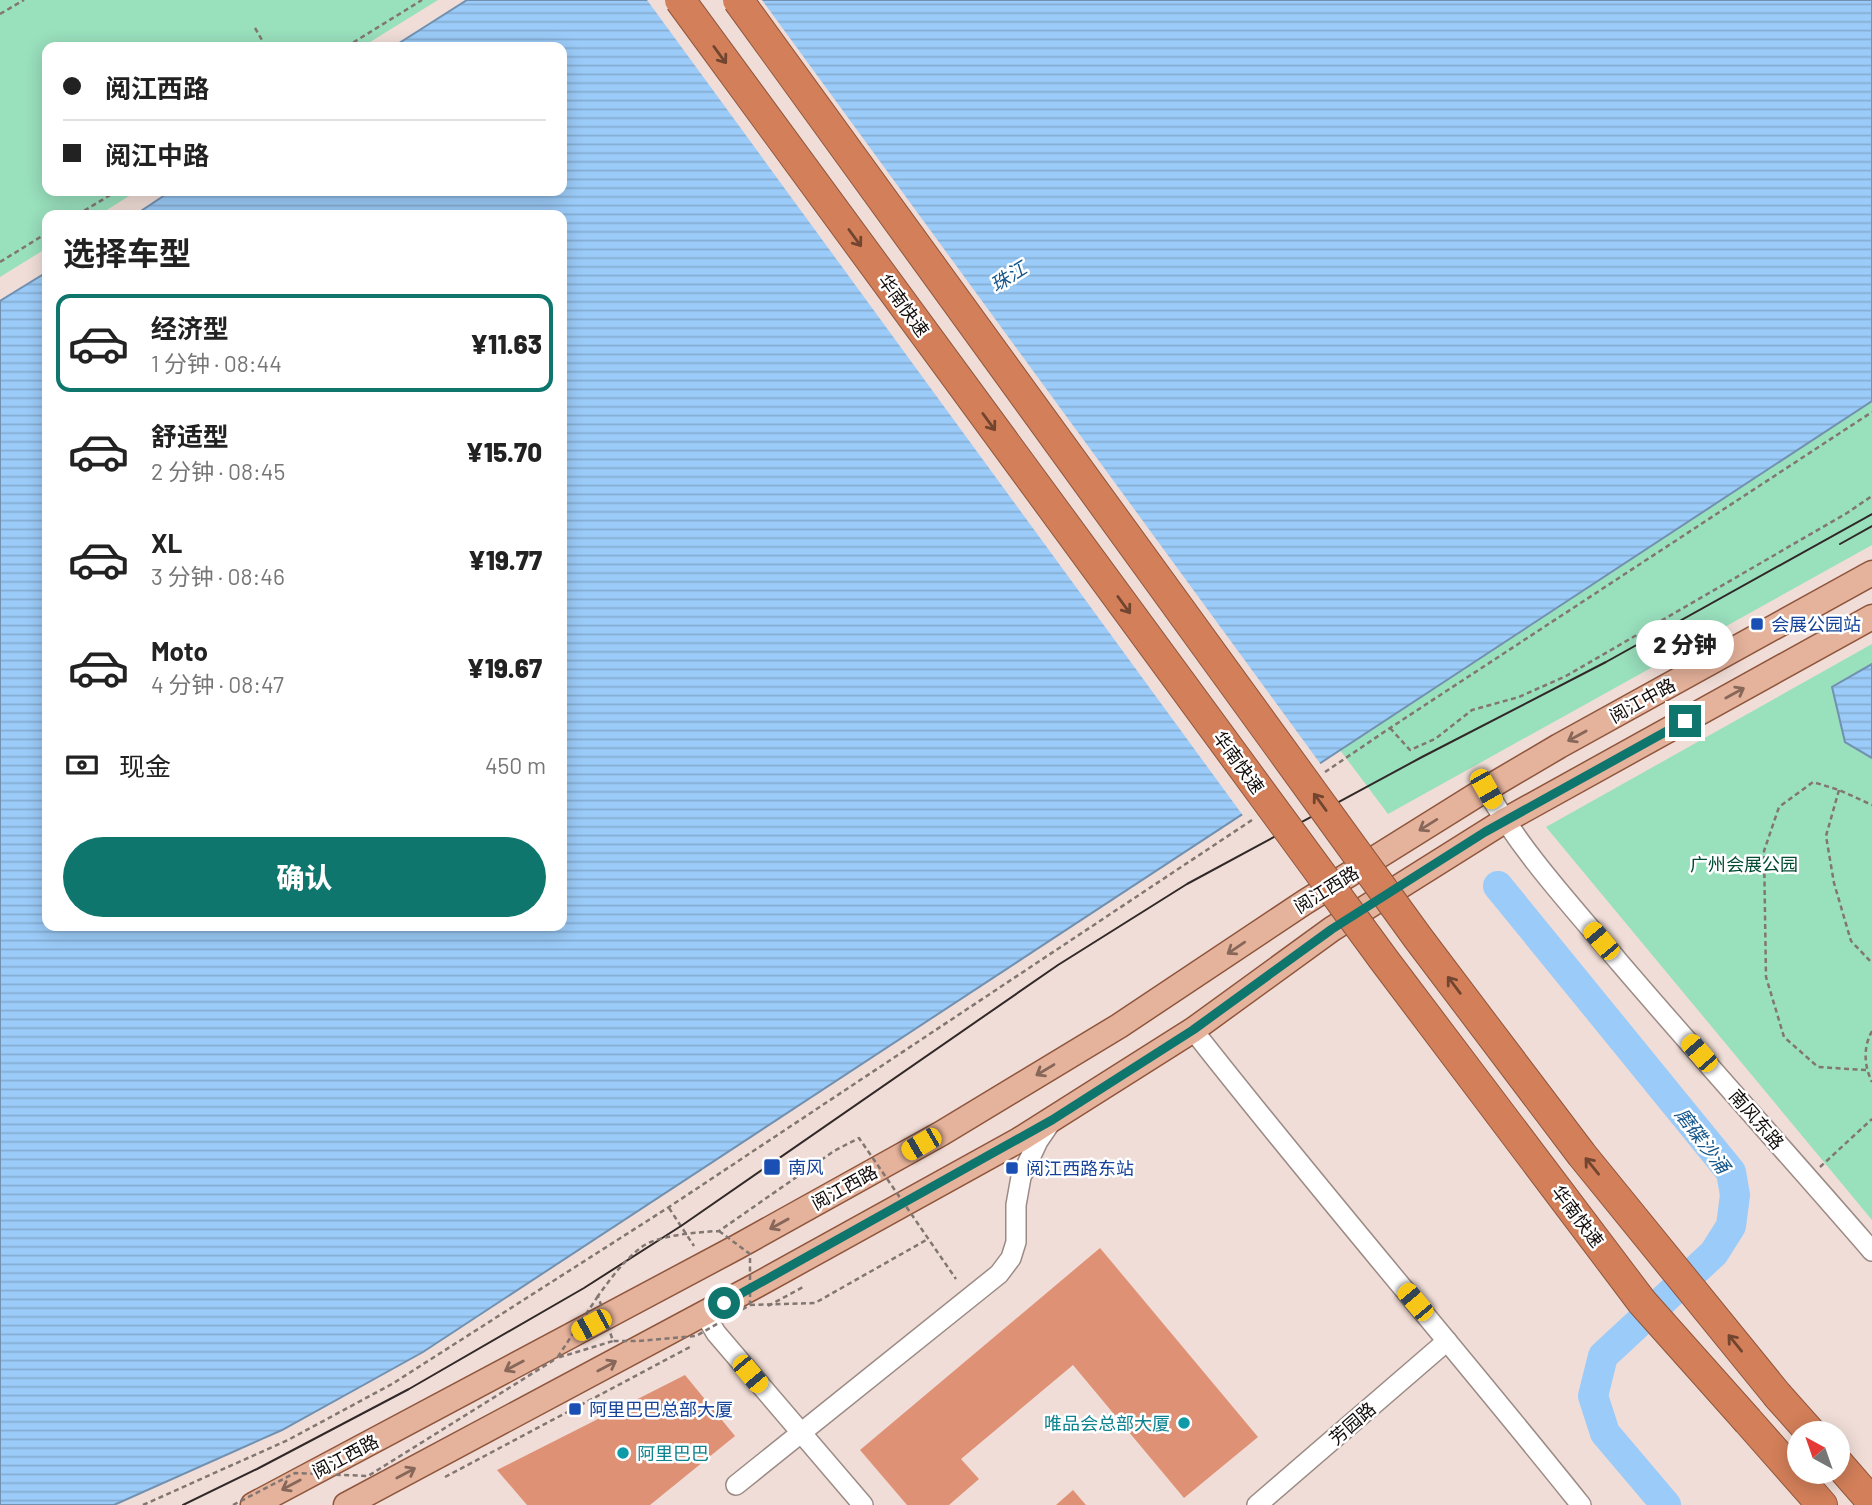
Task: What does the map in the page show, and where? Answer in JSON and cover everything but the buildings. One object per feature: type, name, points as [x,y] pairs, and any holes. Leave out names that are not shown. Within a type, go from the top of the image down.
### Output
[{"type":"highway","name":"华南快速","points":[[680,0],[1401,982],[1643,1302],[1822,1505]]},
{"type":"highway","points":[[738,0],[1418,938],[1583,1155],[1800,1421]]},
{"type":"highway","points":[[1850,1477],[1872,1502]]},
{"type":"main road","name":"阅江中路","points":[[1486,789],[1872,573]]},
{"type":"main road","points":[[346,1505],[704,1313],[1052,1120],[1193,1030],[1332,929],[1504,821],[1872,617]]},
{"type":"main road","name":"阅江西路","points":[[253,1505],[737,1247],[942,1133],[1119,1026],[1305,902],[1486,789]]},
{"type":"street","name":"南风东路","points":[[1486,789],[1504,821],[1538,866],[1872,1251]]},
{"type":"street","points":[[1193,1030],[1581,1505]]},
{"type":"street","points":[[736,1485],[999,1274],[1011,1258],[1016,1242],[1016,1205],[1021,1177],[1038,1141],[1052,1120]]},
{"type":"street","points":[[704,1313],[716,1333],[863,1505]]},
{"type":"street","name":"芳园路","points":[[1257,1505],[1447,1341]]},
{"type":"path","points":[[0,14],[24,0]]},
{"type":"path","points":[[354,42],[422,0]]},
{"type":"path","points":[[255,28],[263,42]]},
{"type":"path","points":[[85,210],[109,196]]},
{"type":"path","points":[[0,262],[42,236]]},
{"type":"path","points":[[1323,774],[1390,727],[1872,412]]},
{"type":"path","points":[[1390,727],[1410,750],[1435,739],[1472,710],[1519,697],[1566,676],[1872,496]]},
{"type":"path","points":[[1866,1070],[1818,1067],[1784,1037],[1766,977],[1765,851],[1779,807],[1813,782],[1872,805]]},
{"type":"path","points":[[1839,790],[1826,836],[1834,883],[1851,941],[1872,963]]},
{"type":"path","points":[[143,1505],[288,1440],[392,1384],[669,1207],[1254,819]]},
{"type":"path","points":[[1872,1031],[1867,1041],[1866,1070],[1872,1082]]},
{"type":"path","points":[[1809,1178],[1872,1119]]},
{"type":"path","points":[[557,1359],[614,1272],[645,1245],[672,1236],[719,1231],[834,1151],[859,1138],[956,1279]]},
{"type":"path","points":[[669,1207],[697,1251]]},
{"type":"path","points":[[719,1231],[750,1254],[750,1305]]},
{"type":"path","points":[[718,1239],[729,1234]]},
{"type":"path","points":[[233,1505],[295,1473],[368,1476],[557,1359],[613,1341],[696,1336],[750,1305],[815,1303],[928,1239]]},
{"type":"path","points":[[768,1306],[806,1286]]},
{"type":"path","points":[[598,1296],[613,1341]]},
{"type":"path","points":[[440,1480],[690,1347]]},
{"type":"green space","points":[[0,0],[438,0],[370,42],[42,42],[42,196],[129,196],[107,210],[42,210],[42,251],[0,277]]},
{"type":"green space","points":[[1872,401],[1872,545],[1388,814],[1340,750]]},
{"type":"green space","name":"广州会展公园","points":[[1872,644],[1872,1220],[1546,827]]},
{"type":"water","name":"珠江","points":[[467,0],[1872,0],[1872,401],[423,1352],[282,1430],[114,1505],[0,1505],[0,301],[42,275],[42,931],[567,931],[567,210],[142,210],[164,196],[567,196],[567,42],[401,42]]},
{"type":"water","points":[[1872,664],[1872,758],[1845,742],[1832,687]]},
{"type":"pier","points":[[647,0],[762,0],[1322,766],[1244,817]]},
{"type":"waterway","name":"磨碟沙涌","points":[[1498,886],[1731,1172],[1735,1195],[1731,1226],[1714,1253],[1603,1356],[1593,1396],[1605,1433],[1666,1505]]},
{"type":"tram line","points":[[183,1505],[409,1389],[584,1288],[681,1226],[1058,965],[1187,884],[1422,757],[1606,662],[1872,514]]},
{"type":"tram line","points":[[1840,544],[1872,526]]},
{"type":"place","name":"会展公园站","points":[[1757,624]]},
{"type":"place","name":"南风","points":[[772,1167]]},
{"type":"place","name":"阅江西路东站","points":[[1012,1168]]},
{"type":"place","name":"阿里巴巴总部大厦","points":[[575,1409]]},
{"type":"place","name":"唯品会总部大厦","points":[[1184,1423]]},
{"type":"place","name":"阿里巴巴","points":[[623,1453]]},
{"type":"route","points":[[724,1303],[1052,1120],[1193,1030],[1332,929],[1485,832],[1685,721]]}]
